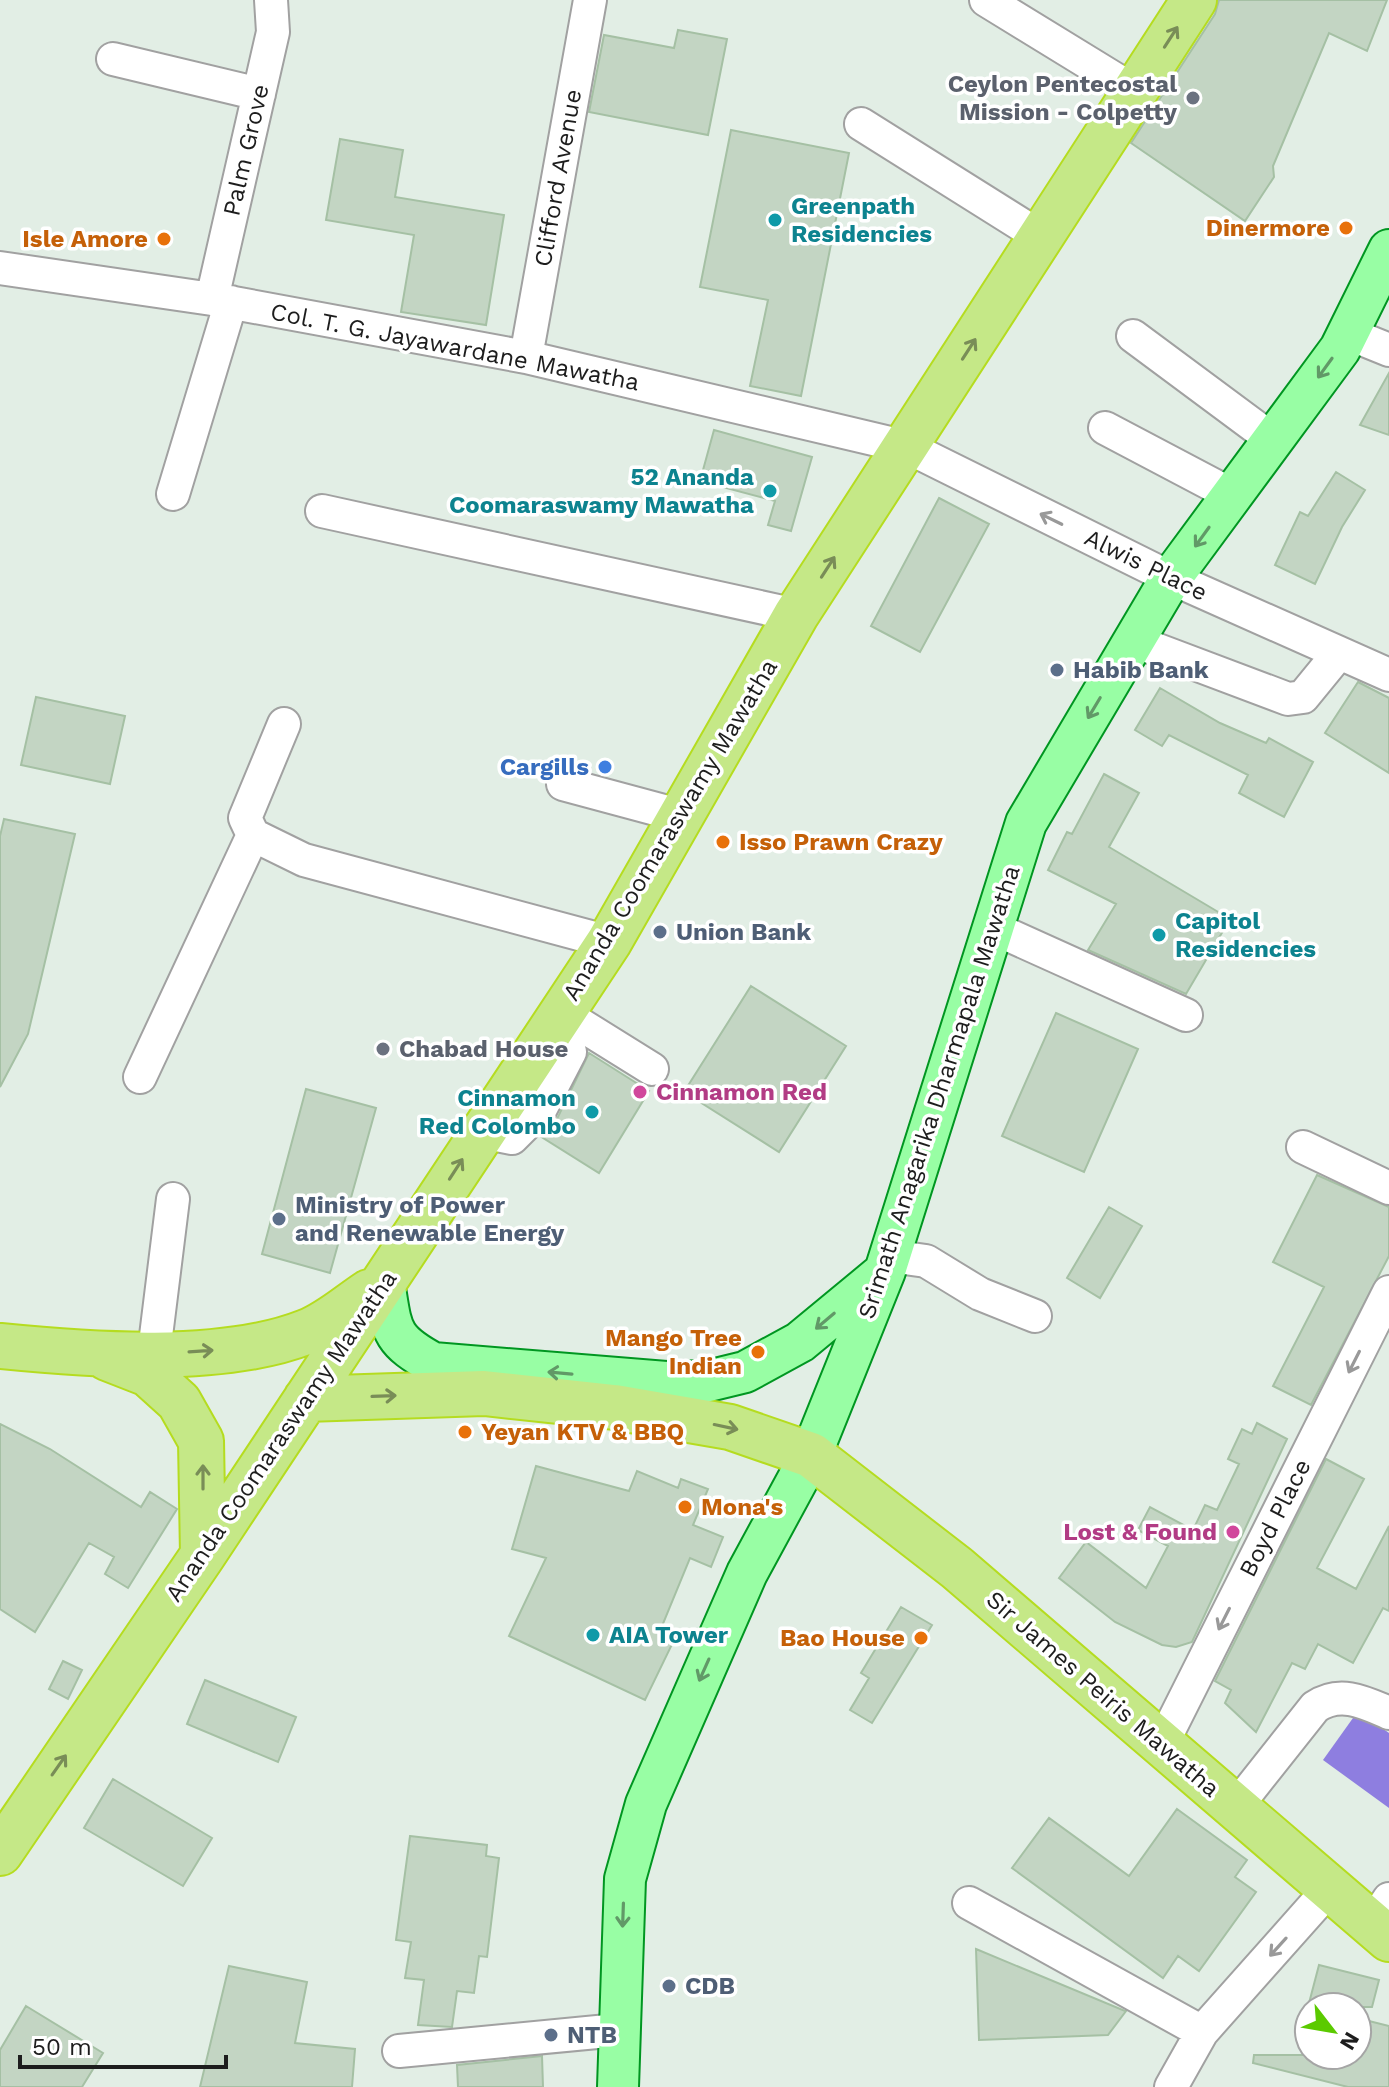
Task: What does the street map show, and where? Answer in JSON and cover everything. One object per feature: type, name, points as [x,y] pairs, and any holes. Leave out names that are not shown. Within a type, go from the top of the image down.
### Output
[{"type":"highway","name":"Ananda Coomaraswamy Mawatha","points":[[7,1825],[203,1555],[609,942],[796,615],[1194,0]]},
{"type":"highway","points":[[0,1346],[95,1354],[240,1347],[308,1332],[384,1282]]},
{"type":"highway","points":[[95,1354],[148,1374],[179,1402],[201,1441],[203,1555]]},
{"type":"highway","name":"Sir James Peiris Mawatha","points":[[306,1399],[484,1393],[614,1407],[730,1427],[811,1455],[957,1568],[1330,1888],[1383,1921]]},
{"type":"main road","name":"Srimath Anagarika Dharmapala Mawatha","points":[[618,2087],[625,1879],[646,1804],[747,1573],[811,1455],[888,1264],[1026,823],[1171,578],[1347,333],[1389,250]]},
{"type":"main road","points":[[384,1282],[390,1319],[400,1344],[433,1363],[708,1381],[745,1372],[800,1342],[888,1264]]},
{"type":"street","name":"Palm Grove","points":[[173,494],[222,301],[273,32],[271,0]]},
{"type":"street","name":"Clifford Avenue","points":[[526,357],[590,0]]},
{"type":"street","points":[[986,0],[1136,92]]},
{"type":"street","points":[[113,59],[259,94]]},
{"type":"street","points":[[861,124],[1041,237]]},
{"type":"street","name":"Col. T. G. Jayawardane Mawatha","points":[[0,268],[222,301],[526,357],[907,447]]},
{"type":"street","points":[[1347,333],[1389,350]]},
{"type":"street","points":[[1133,336],[1273,440]]},
{"type":"street","points":[[1105,428],[1232,495]]},
{"type":"street","name":"Alwis Place","points":[[907,447],[1171,578],[1389,675]]},
{"type":"street","points":[[322,511],[796,615]]},
{"type":"street","points":[[1134,641],[1288,699],[1303,697],[1339,653]]},
{"type":"street","points":[[284,724],[245,818],[253,835],[304,860],[609,942]]},
{"type":"street","points":[[563,784],[682,816]]},
{"type":"street","points":[[140,1077],[253,835]]},
{"type":"street","points":[[993,928],[1186,1015]]},
{"type":"street","points":[[557,1021],[652,1069]]},
{"type":"street","points":[[1303,1147],[1389,1188]]},
{"type":"street","points":[[154,1352],[173,1199]]},
{"type":"street","points":[[888,1264],[926,1261],[980,1294],[1035,1316]]},
{"type":"street","name":"Boyd Place","points":[[1162,1744],[1389,1292]]},
{"type":"street","points":[[1235,1808],[1315,1707],[1326,1700],[1341,1697],[1365,1702],[1389,1713]]},
{"type":"street","points":[[1171,2087],[1202,2032],[1330,1888]]},
{"type":"street","points":[[969,1903],[1202,2032]]},
{"type":"street","points":[[399,2051],[618,2030]]},
{"type":"shaded area","points":[[1358,1711],[1389,1733],[1389,1808],[1323,1760]]},
{"type":"building","points":[[1219,0],[1387,0],[1367,51],[1329,33],[1273,166],[1274,177],[1245,221],[1131,143],[1215,14]]},
{"type":"building","points":[[678,30],[727,39],[708,135],[589,112],[604,35],[674,48]]},
{"type":"building","name":"Greenpath Residencies","points":[[731,130],[849,153],[801,396],[750,386],[768,300],[700,287]]},
{"type":"building","points":[[340,139],[403,150],[395,197],[504,215],[486,325],[401,312],[414,235],[326,220]]},
{"type":"building","points":[[1389,373],[1389,435],[1360,425]]},
{"type":"building","name":"52 Ananda Coomaraswamy Mawatha","points":[[714,430],[812,457],[791,531],[768,525],[775,501],[700,481]]},
{"type":"building","points":[[1336,472],[1365,490],[1342,527],[1315,584],[1275,565],[1300,512],[1308,516]]},
{"type":"building","points":[[939,498],[989,524],[920,652],[871,626]]},
{"type":"building","points":[[1358,682],[1389,698],[1389,773],[1325,733]]},
{"type":"building","points":[[1160,688],[1220,723],[1266,743],[1269,738],[1313,762],[1284,817],[1239,793],[1248,775],[1169,735],[1162,746],[1135,730]]},
{"type":"building","points":[[36,697],[125,716],[110,784],[21,765]]},
{"type":"building","name":"Capitol Residencies","points":[[1104,774],[1139,793],[1109,847],[1230,919],[1186,994],[1088,950],[1116,904],[1048,870],[1067,832],[1072,834]]},
{"type":"building","points":[[4,819],[75,834],[28,1034],[0,1087],[0,836]]},
{"type":"building","points":[[751,986],[846,1046],[779,1152],[684,1092]]},
{"type":"building","points":[[1056,1013],[1138,1049],[1084,1172],[1002,1136]]},
{"type":"building","name":"Cinnamon Red Colombo","points":[[589,1053],[649,1091],[599,1173],[540,1136],[557,1119]]},
{"type":"building","points":[[306,1089],[376,1108],[330,1273],[262,1254]]},
{"type":"building","points":[[1317,1175],[1389,1207],[1389,1256],[1311,1405],[1273,1386],[1324,1287],[1273,1262]]},
{"type":"building","points":[[1109,1207],[1142,1226],[1100,1298],[1067,1278]]},
{"type":"building","points":[[1257,1423],[1287,1439],[1192,1642],[1176,1647],[1162,1645],[1115,1622],[1059,1578],[1086,1542],[1146,1588],[1168,1546],[1138,1530],[1150,1507],[1193,1530],[1205,1505],[1217,1510],[1239,1464],[1228,1459],[1242,1429],[1252,1434]]},
{"type":"building","points":[[0,1424],[50,1449],[141,1507],[150,1492],[177,1509],[128,1588],[105,1574],[114,1557],[89,1543],[35,1632],[0,1609]]},
{"type":"building","points":[[1326,1459],[1364,1479],[1317,1568],[1356,1589],[1389,1526],[1389,1611],[1383,1608],[1353,1663],[1318,1644],[1305,1669],[1292,1663],[1256,1732],[1225,1703],[1231,1690],[1215,1681]]},
{"type":"building","points":[[536,1466],[629,1491],[637,1471],[678,1488],[681,1479],[708,1489],[693,1525],[723,1537],[711,1567],[690,1558],[662,1626],[677,1634],[645,1700],[509,1636],[546,1558],[512,1549]]},
{"type":"building","points":[[901,1607],[932,1625],[872,1723],[850,1710],[869,1678],[861,1673]]},
{"type":"building","points":[[63,1661],[82,1670],[68,1699],[49,1689]]},
{"type":"building","points":[[205,1680],[296,1717],[278,1762],[187,1724]]},
{"type":"building","points":[[113,1779],[212,1838],[183,1886],[84,1828]]},
{"type":"building","points":[[1177,1809],[1247,1860],[1235,1877],[1256,1892],[1199,1971],[1178,1956],[1163,1978],[1012,1868],[1049,1818],[1129,1876]]},
{"type":"building","points":[[410,1836],[487,1845],[486,1856],[499,1858],[487,1957],[479,1956],[474,1993],[457,1991],[452,2027],[418,2025],[424,1980],[405,1978],[411,1942],[396,1940]]},
{"type":"building","points":[[976,1949],[1126,2011],[1108,2035],[979,2040]]},
{"type":"building","points":[[1319,1965],[1379,1980],[1373,2003],[1373,1991],[1312,1991]]},
{"type":"building","points":[[229,1966],[307,1982],[295,2043],[355,2049],[352,2087],[200,2087]]},
{"type":"building","points":[[26,2006],[103,2053],[82,2087],[0,2087],[0,2050]]},
{"type":"building","points":[[1373,2022],[1389,2026],[1389,2087],[1348,2087],[1253,2063],[1254,2055],[1293,2055],[1293,2071],[1373,2071]]},
{"type":"building","points":[[542,2056],[543,2087],[458,2087],[457,2065]]},
{"type":"place","name":"Ceylon Pentecostal Mission - Colpetty","points":[[1193,98]]},
{"type":"place","name":"Greenpath Residencies","points":[[775,220]]},
{"type":"place","name":"Dinermore","points":[[1346,228]]},
{"type":"place","name":"Isle Amore","points":[[164,239]]},
{"type":"place","name":"52 Ananda Coomaraswamy Mawatha","points":[[770,491]]},
{"type":"place","name":"Habib Bank","points":[[1057,670]]},
{"type":"place","name":"Cargills","points":[[605,767]]},
{"type":"place","name":"Isso Prawn Crazy","points":[[723,842]]},
{"type":"place","name":"Union Bank","points":[[660,932]]},
{"type":"place","name":"Capitol Residencies","points":[[1159,935]]},
{"type":"place","name":"Chabad House","points":[[383,1049]]},
{"type":"place","name":"Cinnamon Red","points":[[640,1092]]},
{"type":"place","name":"Cinnamon Red Colombo","points":[[592,1112]]},
{"type":"place","name":"Ministry of Power and Renewable Energy","points":[[279,1219]]},
{"type":"place","name":"Mango Tree Indian","points":[[758,1352]]},
{"type":"place","name":"Yeyan KTV & BBQ","points":[[465,1432]]},
{"type":"place","name":"Mona's","points":[[685,1507]]},
{"type":"place","name":"Lost & Found","points":[[1233,1532]]},
{"type":"place","name":"AIA Tower","points":[[593,1635]]},
{"type":"place","name":"Bao House","points":[[921,1638]]},
{"type":"place","name":"CDB","points":[[669,1986]]},
{"type":"place","name":"NTB","points":[[551,2035]]}]
